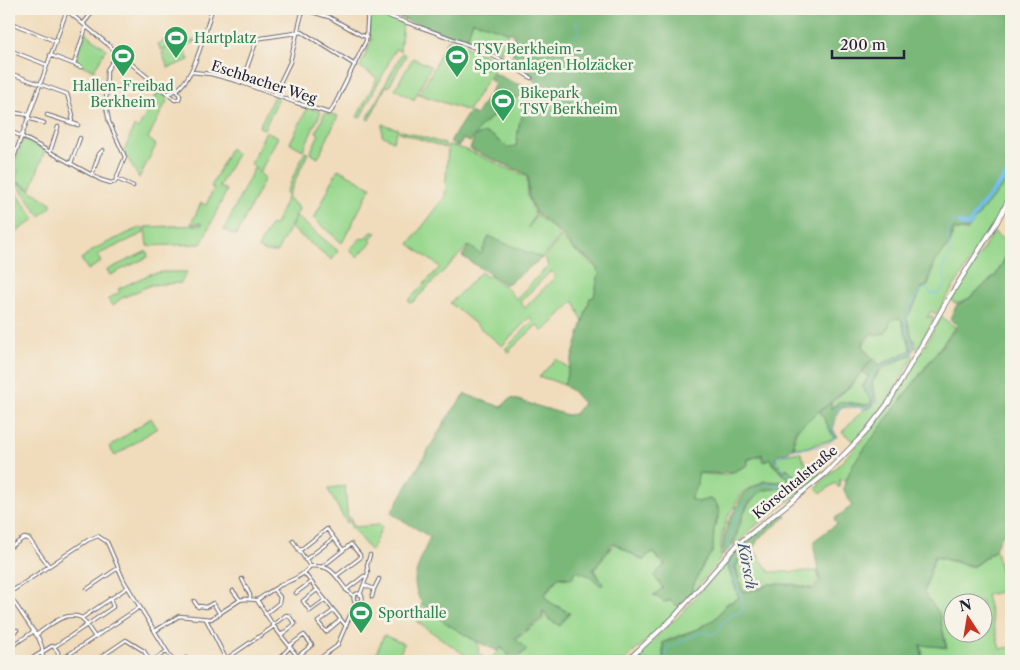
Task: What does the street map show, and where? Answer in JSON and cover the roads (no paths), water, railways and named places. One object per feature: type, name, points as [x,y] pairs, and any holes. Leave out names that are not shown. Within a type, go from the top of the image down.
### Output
[{"type":"main road","name":"Körschtalstraße","points":[[627,661],[674,617],[733,549],[825,474],[875,422],[889,402],[948,299],[997,222],[1011,195]]},
{"type":"street","points":[[83,24],[95,9]]},
{"type":"street","points":[[175,9],[178,12],[183,9]]},
{"type":"street","points":[[167,92],[172,93],[177,90],[192,72],[212,9]]},
{"type":"street","points":[[274,95],[290,62],[303,9],[323,14],[367,37]]},
{"type":"street","points":[[204,32],[227,41],[257,39],[298,32],[307,34],[355,65],[367,37],[369,9],[466,44],[502,60],[531,78]]},
{"type":"street","points":[[9,171],[66,10],[177,100],[180,96],[177,90]]},
{"type":"street","points":[[9,22],[55,41]]},
{"type":"street","points":[[74,64],[86,27]]},
{"type":"street","points":[[242,83],[257,39]]},
{"type":"street","points":[[9,50],[47,65]]},
{"type":"street","points":[[9,131],[92,175],[112,183],[117,179],[125,157],[108,119],[106,97],[107,68],[118,54]]},
{"type":"street","points":[[50,55],[81,66]]},
{"type":"street","name":"Eschbacher Weg","points":[[192,72],[211,74],[242,83],[329,112],[332,110],[355,65]]},
{"type":"street","points":[[9,73],[68,94],[73,115],[71,123]]},
{"type":"street","points":[[9,94],[13,95]]},
{"type":"street","points":[[9,112],[44,122]]},
{"type":"street","points":[[47,115],[78,125]]},
{"type":"street","points":[[50,152],[58,127]]},
{"type":"street","points":[[71,163],[80,138]]},
{"type":"street","points":[[92,175],[99,154],[103,150]]},
{"type":"street","points":[[117,179],[133,186]]},
{"type":"street","points":[[299,551],[327,529],[343,550]]},
{"type":"street","points":[[43,661],[43,652],[34,631],[9,594],[88,540],[98,536],[104,538],[108,543],[128,587],[173,661]]},
{"type":"street","points":[[9,548],[24,538],[29,539],[49,566]]},
{"type":"street","points":[[305,560],[334,538]]},
{"type":"street","points":[[294,541],[310,566],[331,570],[346,590],[354,596],[353,599],[356,602]]},
{"type":"street","points":[[322,567],[351,544],[360,555],[360,558],[336,576]]},
{"type":"street","points":[[356,602],[362,600],[360,595],[367,577],[367,565],[370,555]]},
{"type":"street","points":[[257,600],[304,573],[310,566]]},
{"type":"street","points":[[87,589],[118,568]]},
{"type":"street","points":[[304,573],[346,626]]},
{"type":"street","points":[[346,590],[364,576],[367,577]]},
{"type":"street","points":[[242,579],[250,598]]},
{"type":"street","points":[[372,596],[378,579]]},
{"type":"street","points":[[296,593],[310,582]]},
{"type":"street","points":[[364,585],[374,589]]},
{"type":"street","points":[[82,618],[128,587]]},
{"type":"street","points":[[265,614],[279,604],[280,597],[274,590]]},
{"type":"street","points":[[317,590],[302,602],[310,611],[325,600]]},
{"type":"street","points":[[233,591],[240,600]]},
{"type":"street","points":[[354,596],[360,595]]},
{"type":"street","points":[[28,661],[52,646],[54,647],[113,607],[110,598]]},
{"type":"street","points":[[155,631],[179,616],[211,619],[240,600],[250,598],[257,600],[273,626],[301,661]]},
{"type":"street","points":[[194,602],[198,607],[206,607],[213,603],[220,614]]},
{"type":"street","points":[[316,661],[337,646],[356,602]]},
{"type":"street","points":[[58,652],[59,661],[140,607]]},
{"type":"street","points":[[333,611],[318,622],[326,632],[340,620]]},
{"type":"street","points":[[206,619],[225,661],[286,615],[295,624],[281,635]]},
{"type":"street","points":[[36,635],[65,616],[79,616],[95,637]]},
{"type":"street","points":[[9,635],[17,630]]},
{"type":"street","points":[[9,648],[34,631]]},
{"type":"street","points":[[277,661],[304,635],[312,645],[297,657]]},
{"type":"street","points":[[95,661],[126,640],[144,651],[151,661],[167,651]]},
{"type":"street","points":[[54,647],[63,659]]},
{"type":"street","points":[[181,661],[186,658]]},
{"type":"waterway","points":[[574,20],[578,28]]},
{"type":"waterway","points":[[576,35],[578,31]]},
{"type":"waterway","name":"Körsch","points":[[960,223],[965,226],[970,224],[978,210],[1011,170]]},
{"type":"waterway","name":"Körsch","points":[[729,552],[729,542],[734,523],[756,491],[763,484],[785,486],[794,483],[775,459],[793,450],[815,447],[830,442],[835,438],[832,429],[839,408],[861,408],[874,403],[866,388],[874,371],[913,351],[913,343],[908,337],[906,330],[907,317],[919,291],[927,289],[932,294],[939,293],[946,283],[943,269],[950,253],[948,230],[949,226],[956,221],[960,223]]},
{"type":"waterway","name":"Körsch","points":[[666,661],[666,651],[669,647],[700,633],[705,632],[711,635],[719,631],[721,624],[728,617],[739,613],[743,609],[730,556]]},
{"type":"place","name":"Hartplatz","points":[[176,59]]},
{"type":"place","name":"Hallen-Freibad Berkheim","points":[[123,77]]},
{"type":"place","name":"TSV Berkheim - Sportanlagen Holzäcker","points":[[457,78]]},
{"type":"place","name":"Bikepark TSV Berkheim","points":[[503,122]]},
{"type":"place","name":"Sporthalle","points":[[361,634]]}]
